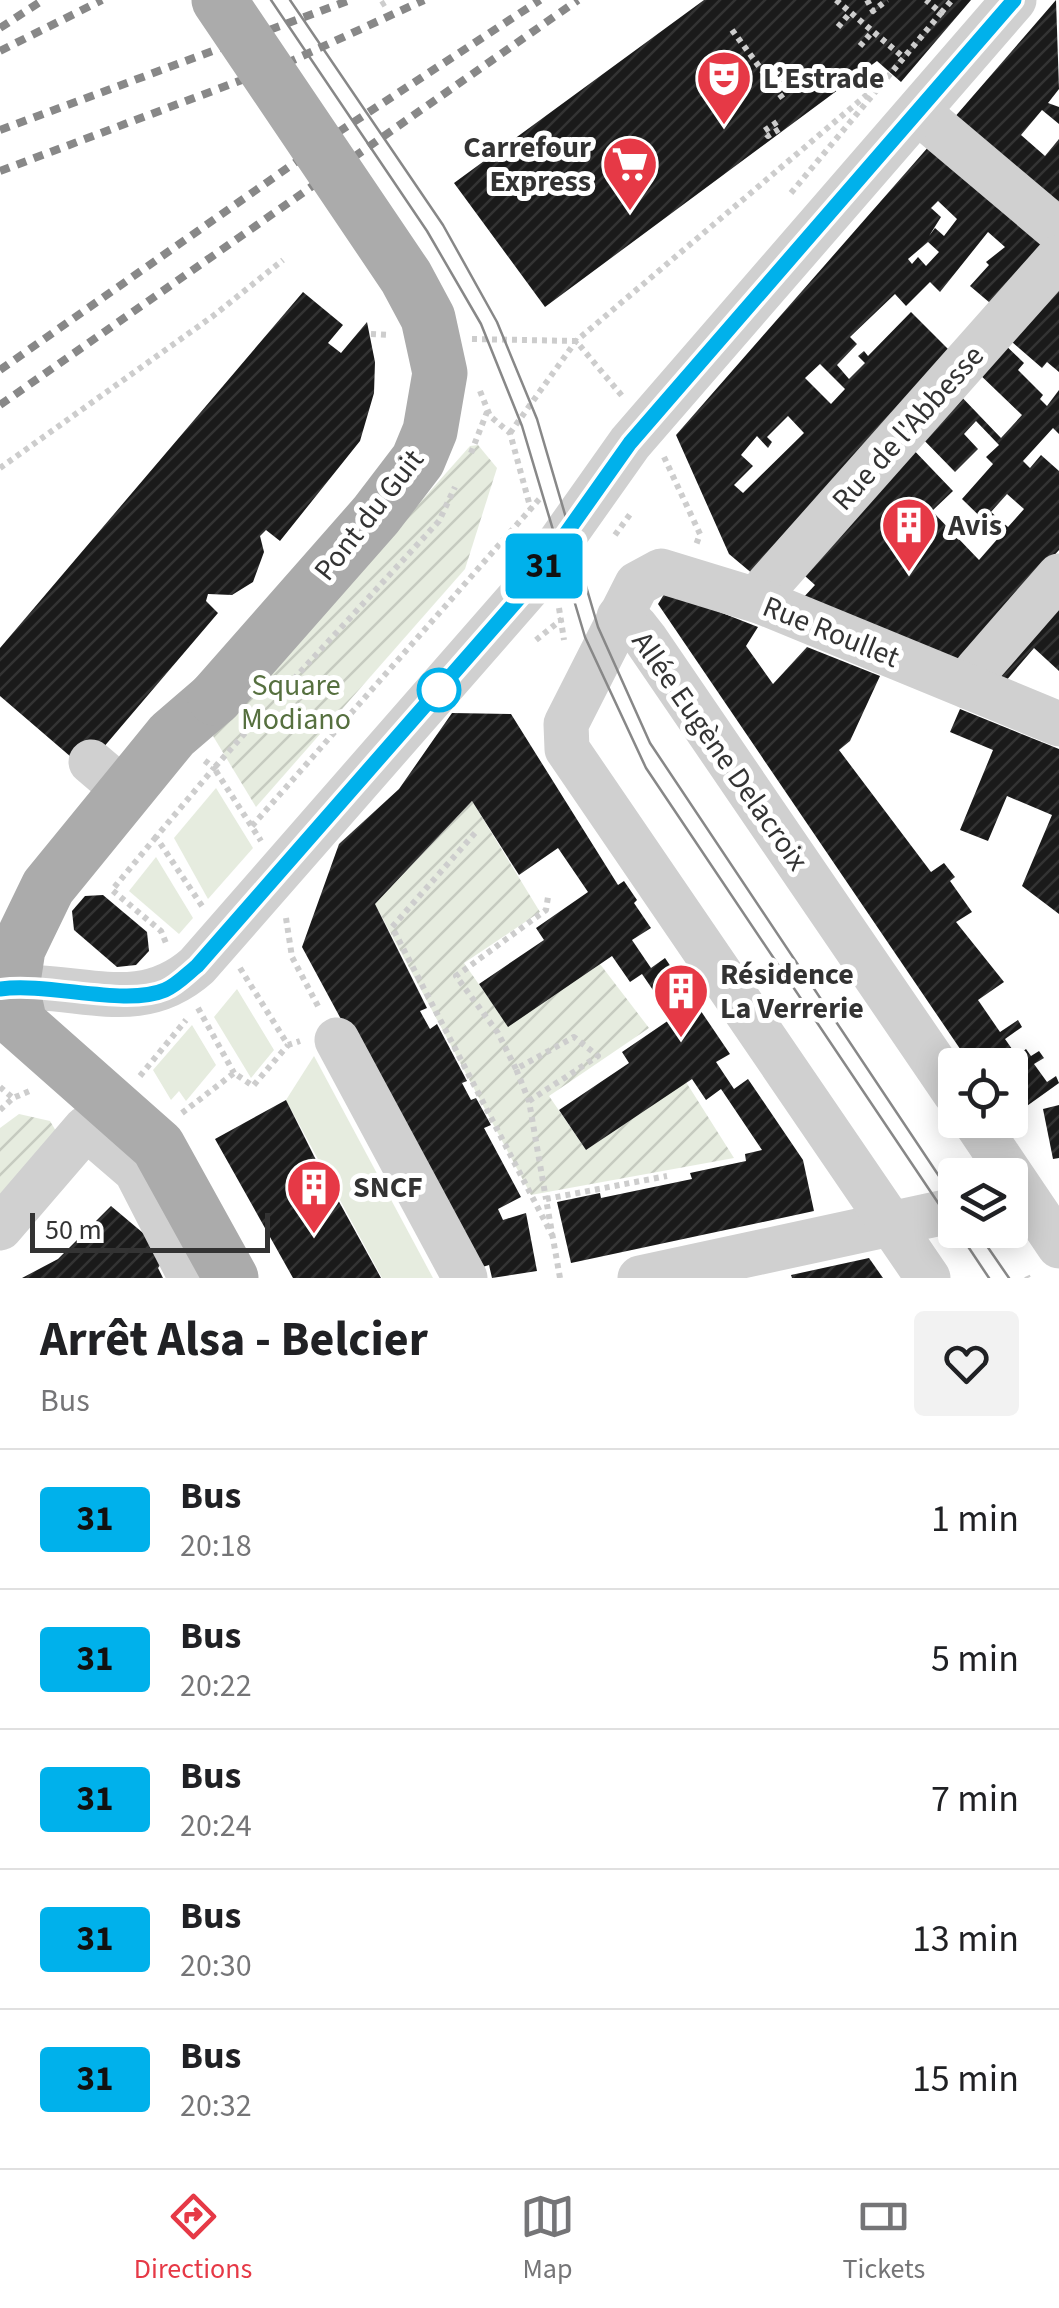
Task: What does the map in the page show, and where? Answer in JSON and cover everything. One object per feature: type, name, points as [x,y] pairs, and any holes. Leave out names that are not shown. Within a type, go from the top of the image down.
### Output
[{"type":"main road","name":"Pont du Guit","points":[[8,1010],[18,949],[48,886],[114,770],[172,735],[215,698],[418,460],[430,431],[440,373],[428,318],[406,276],[219,0]]},
{"type":"main road","points":[[8,1010],[158,1146],[231,1278]]},
{"type":"street","points":[[8,1010],[166,990],[197,966],[526,590],[630,443],[1014,0]]},
{"type":"street","points":[[918,112],[1059,231]]},
{"type":"street","name":"Rue de l'Abbesse","points":[[762,602],[768,586],[1059,258]]},
{"type":"street","name":"Rue Roullet","points":[[619,617],[637,584],[661,571],[762,602],[1059,724]]},
{"type":"street","points":[[969,687],[977,670],[1059,576]]},
{"type":"street","name":"Allée Eugène Delacroix","points":[[928,1278],[567,748],[566,724],[619,617],[636,626],[646,640],[938,1068]]},
{"type":"street","points":[[337,1040],[465,1278]]},
{"type":"street","points":[[0,1228],[86,1128],[136,1171],[191,1278]]},
{"type":"street","points":[[988,1138],[1031,1193],[1038,1267]]},
{"type":"street","points":[[640,1278],[938,1214]]},
{"type":"path","points":[[381,5],[389,0]]},
{"type":"path","points":[[836,0],[904,58]]},
{"type":"path","points":[[867,0],[872,10],[887,0]]},
{"type":"path","points":[[926,0],[941,13]]},
{"type":"path","points":[[890,73],[952,0]]},
{"type":"path","points":[[838,27],[851,13]]},
{"type":"path","points":[[732,30],[784,100]]},
{"type":"path","points":[[860,46],[872,31]]},
{"type":"path","points":[[474,446],[486,409],[510,433],[576,341],[883,82]]},
{"type":"path","points":[[0,468],[214,316],[283,260]]},
{"type":"path","points":[[476,833],[392,927],[552,1235]]},
{"type":"path","points":[[548,896],[546,910],[456,976],[498,1033],[530,1101],[560,1278]]},
{"type":"path","points":[[223,977],[236,962]]},
{"type":"path","points":[[132,1086],[210,992]]},
{"type":"path","points":[[516,1069],[574,1037],[598,1056],[530,1101]]},
{"type":"path","points":[[172,1120],[234,1072],[252,1086],[288,1044]]},
{"type":"path","points":[[0,1110],[13,1098],[39,1088],[62,1062]]},
{"type":"path","points":[[0,1086],[13,1098]]},
{"type":"path","points":[[546,1199],[666,1176]]},
{"type":"green space","name":"Square Modiano","points":[[478,445],[497,468],[465,569],[256,807],[213,736],[470,446]]},
{"type":"green space","points":[[216,788],[253,848],[208,899],[174,838]]},
{"type":"green space","points":[[472,801],[540,912],[464,963],[508,1026],[600,964],[649,1028],[549,1096],[586,1150],[686,1082],[734,1158],[531,1195],[375,904]]},
{"type":"green space","points":[[156,857],[193,918],[179,934],[129,891]]},
{"type":"green space","points":[[237,989],[274,1050],[251,1078],[214,1017]]},
{"type":"green space","points":[[192,1025],[216,1065],[186,1101],[179,1091],[171,1100],[153,1070]]},
{"type":"green space","points":[[314,1056],[433,1278],[382,1278],[286,1100]]},
{"type":"green space","points":[[19,1114],[50,1121],[63,1143],[0,1215],[0,1128]]},
{"type":"building","points":[[704,0],[971,0],[901,82],[877,61],[545,307],[454,183]]},
{"type":"building","points":[[1056,0],[1059,89],[1048,103],[1059,107],[1059,124],[1042,110],[1021,135],[1045,156],[1059,139],[1059,209],[953,119]]},
{"type":"building","points":[[930,145],[1047,248],[996,308],[970,286],[989,265],[986,262],[1005,247],[988,232],[940,292],[930,282],[906,306],[895,294],[850,337],[857,344],[837,365],[849,379],[865,363],[858,356],[864,351],[868,356],[911,312],[954,355],[754,575],[729,554],[676,435]],"holes":[[[938,201],[957,219],[944,236],[935,228],[929,236],[941,217],[931,208]],[[928,242],[939,252],[926,266],[918,257],[912,264],[908,259]],[[820,364],[845,389],[831,404],[805,378]],[[788,416],[804,433],[743,493],[734,485],[753,466],[741,455],[757,436],[768,448],[772,442],[767,437]]]},
{"type":"building","points":[[1059,274],[1059,372],[1047,362],[1042,368],[1004,335]]},
{"type":"building","points":[[303,292],[343,325],[328,343],[341,353],[367,322],[375,362],[374,393],[360,441],[280,541],[266,530],[260,536],[264,552],[253,582],[232,595],[208,594],[206,601],[218,613],[85,769],[0,696],[0,648]]},
{"type":"building","points":[[1000,340],[1024,363],[1018,370],[1043,395],[1040,399],[1047,406],[1059,390],[1059,434],[1053,428],[1023,461],[1030,468],[1041,455],[1059,471],[1059,550],[959,663],[802,599],[815,585],[795,567],[907,443],[953,491],[932,511],[979,560],[1000,536],[962,499],[993,464],[986,457],[999,445],[976,421],[964,434],[978,449],[955,472],[917,433],[955,390],[1001,438],[1022,415],[974,369]],"holes":[[[1007,494],[1024,509],[1008,527],[991,512]]]},
{"type":"building","points":[[666,591],[758,627],[746,646],[773,684],[807,647],[880,676],[850,741],[839,750],[931,872],[944,863],[955,877],[950,881],[972,912],[956,922],[1004,982],[978,1000],[1000,1032],[1018,1020],[1022,1027],[1005,1039],[1011,1048],[959,1048],[658,604]]},
{"type":"building","points":[[1059,593],[1059,671],[1034,648],[1005,682],[994,666]]},
{"type":"building","points":[[960,709],[1059,749],[1059,914],[1022,886],[1052,815],[1007,796],[988,841],[960,830],[993,750],[950,732]]},
{"type":"building","points":[[452,713],[511,714],[618,885],[624,881],[637,900],[634,903],[651,928],[632,940],[651,968],[665,958],[730,1054],[716,1062],[734,1089],[748,1079],[803,1160],[814,1211],[571,1263],[557,1202],[600,1193],[601,1198],[692,1179],[690,1173],[746,1161],[745,1154],[762,1150],[721,1089],[706,1100],[692,1079],[586,1150],[559,1110],[629,1063],[622,1052],[672,1018],[642,974],[630,982],[612,956],[508,1027],[479,984],[544,940],[536,928],[588,892],[558,848],[519,875],[472,801],[375,904],[427,1008],[420,1011],[430,1029],[437,1024],[467,1081],[462,1083],[471,1100],[476,1098],[491,1125],[484,1128],[521,1197],[498,1209],[503,1220],[526,1213],[537,1271],[492,1278],[489,1265],[476,1269],[302,947],[339,844],[399,789]]},
{"type":"building","points":[[103,895],[147,932],[149,951],[136,965],[117,967],[74,930],[72,911],[85,896]]},
{"type":"building","points":[[1039,1051],[1044,1058],[1034,1064],[1047,1082],[1056,1076],[1059,1083],[1028,1105],[1028,1052],[1031,1056]]},
{"type":"building","name":"SNCF","points":[[286,1100],[381,1278],[293,1278],[215,1139]]},
{"type":"building","points":[[1059,1105],[1059,1158],[1053,1159],[1043,1109]]},
{"type":"building","points":[[111,1206],[168,1254],[158,1268],[163,1278],[22,1278],[58,1259]]},
{"type":"building","points":[[869,1258],[883,1278],[791,1275]]},
{"type":"tram line","points":[[271,0],[427,231],[481,324],[522,426],[585,637],[646,768],[938,1203]]},
{"type":"tram line","points":[[290,0],[443,225],[497,322],[537,419],[598,627],[650,743],[938,1175]]},
{"type":"tram line","points":[[969,1248],[989,1278]]},
{"type":"tram line","points":[[988,1248],[1009,1278]]},
{"type":"railway","points":[[0,28],[43,0]]},
{"type":"railway","points":[[0,51],[102,0]]},
{"type":"railway","points":[[0,130],[350,0]]},
{"type":"railway","points":[[0,171],[287,63],[424,0]]},
{"type":"railway","points":[[0,370],[340,131],[540,0]]},
{"type":"railway","points":[[0,405],[578,0]]},
{"type":"bus line","name":"31","points":[[0,989],[53,986],[148,994],[166,990],[197,966],[526,590],[630,443],[1014,0]]},
{"type":"place","name":"L’Estrade","points":[[724,127]]},
{"type":"place","name":"Carrefour Express","points":[[630,213]]},
{"type":"place","name":"Avis","points":[[909,574]]},
{"type":"place","name":"Résidence La Verrerie","points":[[681,1040]]},
{"type":"place","name":"SNCF","points":[[314,1236]]}]
